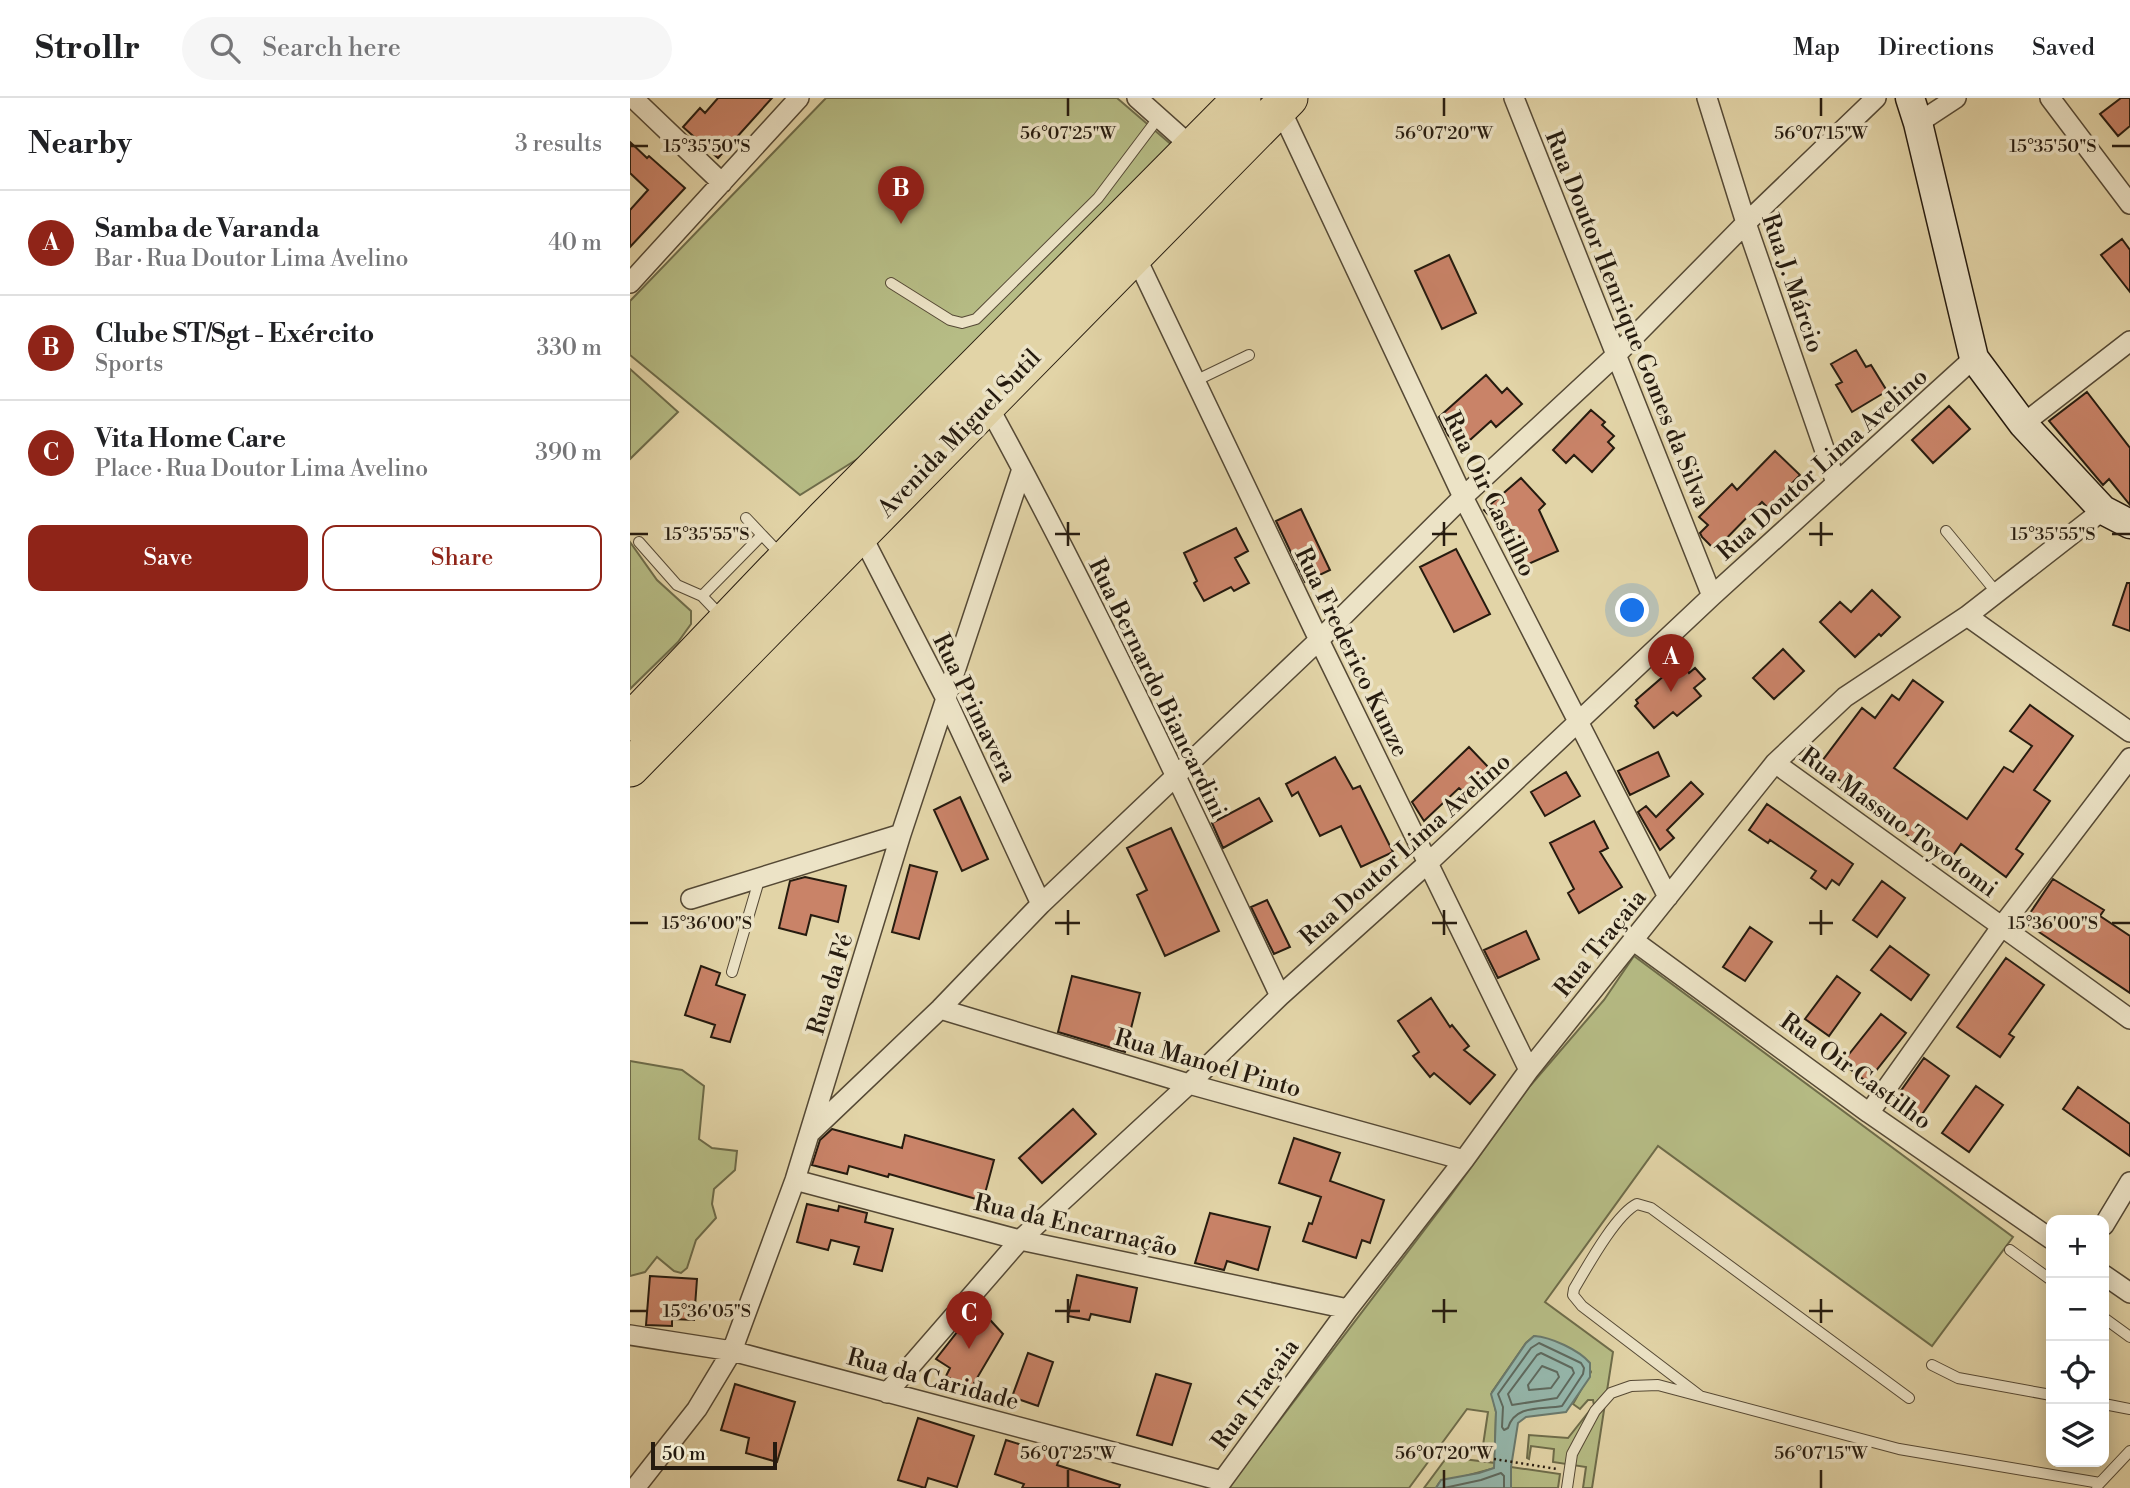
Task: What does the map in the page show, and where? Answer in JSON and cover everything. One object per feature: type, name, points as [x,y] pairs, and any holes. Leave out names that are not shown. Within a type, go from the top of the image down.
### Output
[{"type":"highway","name":"Avenida Miguel Sutil","points":[[630,722],[714,609],[774,547],[1193,148],[1242,98]]},
{"type":"highway","name":"Avenida Miguel Sutil","points":[[630,768],[1284,103]]},
{"type":"street","points":[[633,98],[722,183]]},
{"type":"street","points":[[630,283],[799,98]]},
{"type":"street","points":[[1137,98],[1193,148]]},
{"type":"street","name":"Rua Doutor Henrique Gomes da Silva","points":[[1514,98],[1712,596]]},
{"type":"street","name":"Rua J. Márcio","points":[[1707,98],[1746,223],[1836,484]]},
{"type":"street","points":[[810,1133],[940,1009],[1041,904],[1319,640],[1463,498],[1615,356],[1746,223],[1876,98]]},
{"type":"street","points":[[1956,98],[1914,110],[1974,358],[2023,424],[2103,510],[2130,524]]},
{"type":"street","points":[[2050,98],[2130,204]]},
{"type":"street","name":"Rua Oir Castilho","points":[[1284,103],[1463,498],[1668,897]]},
{"type":"street","name":"Rua Frederico Kunze","points":[[1134,253],[1319,640],[1530,1070]]},
{"type":"street","points":[[2023,424],[2130,341]]},
{"type":"street","name":"Rua Doutor Lima Avelino","points":[[887,1393],[1020,1240],[1280,996],[1578,724],[1712,596],[1974,358]]},
{"type":"street","name":"Rua Bernardo Biancardini","points":[[987,404],[1175,775],[1280,996]]},
{"type":"street","name":"Rua da Fé","points":[[635,1488],[697,1409],[732,1351],[795,1180],[901,834],[1022,469]]},
{"type":"street","name":"Rua Traçaia","points":[[1220,1484],[1348,1309],[1530,1070],[1775,763],[1845,697],[1967,616],[2103,510]]},
{"type":"street","name":"Rua Primavera","points":[[861,534],[946,699],[1041,904]]},
{"type":"street","points":[[1967,616],[2130,732]]},
{"type":"street","points":[[1870,1113],[2002,926],[2130,758]]},
{"type":"street","name":"Rua Massuo Toyotomi","points":[[1775,763],[2130,1019]]},
{"type":"street","points":[[691,899],[901,834]]},
{"type":"street","name":"Rua Oir Castilho","points":[[1634,941],[1870,1113],[2046,1236]]},
{"type":"street","name":"Rua Manoel Pinto","points":[[940,1009],[1189,1084],[1464,1160]]},
{"type":"street","name":"Rua da Encarnação","points":[[795,1180],[1020,1240],[1348,1309]]},
{"type":"street","points":[[2109,1217],[2130,1182]]},
{"type":"street","points":[[2108,1278],[2130,1293]]},
{"type":"street","name":"Rua da Caridade","points":[[630,1335],[732,1351],[1220,1484]]},
{"type":"lane","points":[[891,283],[950,320],[961,323],[976,319],[1098,198],[1159,117]]},
{"type":"lane","points":[[1195,381],[1249,355]]},
{"type":"lane","points":[[746,518],[774,547]]},
{"type":"lane","points":[[1946,531],[1997,593]]},
{"type":"lane","points":[[639,542],[677,585],[714,609]]},
{"type":"lane","points":[[732,972],[761,876]]},
{"type":"lane","points":[[1700,1396],[1582,1306],[1573,1295],[1574,1289],[1609,1234],[1630,1208],[1637,1204],[1651,1208],[1909,1398]]},
{"type":"lane","points":[[2010,1251],[2048,1278]]},
{"type":"lane","points":[[2109,1322],[2130,1337]]},
{"type":"lane","points":[[1932,1365],[1958,1378],[2046,1394]]},
{"type":"lane","points":[[1567,1488],[1572,1454],[1595,1410],[1611,1393],[1631,1386],[1658,1385],[1899,1448],[2098,1485],[2130,1451]]},
{"type":"lane","points":[[2109,1405],[2130,1409]]},
{"type":"path","points":[[1494,1459],[1570,1471]]},
{"type":"green space","points":[[826,98],[1117,98],[1173,146],[883,443],[800,495],[630,355],[630,301]]},
{"type":"green space","points":[[630,369],[678,412],[630,459]]},
{"type":"green space","points":[[630,542],[657,580],[691,611],[691,624],[678,642],[630,689]]},
{"type":"green space","points":[[1634,956],[2013,1237],[1932,1346],[1658,1146],[1545,1302],[1613,1352],[1592,1488],[1583,1488],[1586,1467],[1553,1462],[1554,1449],[1531,1446],[1529,1459],[1527,1458],[1529,1435],[1568,1438],[1594,1405],[1593,1400],[1588,1400],[1580,1409],[1573,1404],[1591,1372],[1581,1357],[1568,1347],[1534,1336],[1526,1343],[1492,1392],[1496,1412],[1495,1450],[1482,1452],[1488,1412],[1467,1409],[1409,1488],[1228,1488],[1451,1195],[1530,1086],[1604,1000]]},
{"type":"green space","points":[[630,1061],[682,1070],[704,1086],[699,1139],[712,1148],[737,1151],[735,1170],[714,1189],[712,1204],[716,1218],[696,1240],[687,1268],[681,1273],[674,1271],[657,1257],[645,1272],[630,1276]]},
{"type":"green space","points":[[1447,1457],[1495,1463],[1495,1468],[1439,1483],[1436,1488],[1424,1488]]},
{"type":"green space","points":[[1511,1467],[1560,1474],[1558,1488],[1511,1488]]},
{"type":"water","points":[[1534,1336],[1556,1342],[1579,1353],[1590,1363],[1590,1377],[1566,1412],[1526,1417],[1518,1423],[1511,1467],[1511,1488],[1436,1488],[1441,1480],[1494,1468],[1496,1412],[1491,1394],[1526,1343]]},
{"type":"building","points":[[718,98],[772,98],[718,158],[683,127],[700,108],[705,113]]},
{"type":"building","points":[[2121,98],[2130,98],[2130,126],[2118,136],[2100,114]]},
{"type":"building","points":[[630,142],[685,188],[630,247],[630,210],[648,190],[630,173]]},
{"type":"building","points":[[2122,239],[2130,250],[2130,292],[2101,255]]},
{"type":"building","points":[[1449,255],[1476,313],[1442,329],[1415,271]]},
{"type":"building","points":[[1856,350],[1866,367],[1871,365],[1887,391],[1852,412],[1836,385],[1842,382],[1831,364]]},
{"type":"building","points":[[1486,375],[1502,393],[1507,388],[1522,404],[1496,427],[1491,421],[1460,449],[1448,435],[1439,417]]},
{"type":"building","points":[[2087,392],[2130,448],[2130,505],[2109,479],[2103,485],[2049,421]]},
{"type":"building","points":[[1949,406],[1970,429],[1933,463],[1912,440]]},
{"type":"building","points":[[1591,410],[1605,422],[1602,425],[1614,436],[1608,442],[1614,448],[1592,472],[1574,455],[1566,463],[1553,450]]},
{"type":"building","points":[[1775,451],[1800,475],[1768,508],[1762,502],[1715,550],[1700,533],[1708,525],[1699,517],[1732,484],[1737,490]]},
{"type":"building","points":[[1521,478],[1545,504],[1539,510],[1558,551],[1517,569],[1506,545],[1513,542],[1484,510]]},
{"type":"building","points":[[1301,509],[1330,570],[1305,582],[1276,521]]},
{"type":"building","points":[[1236,528],[1248,551],[1235,558],[1249,583],[1234,591],[1231,587],[1204,601],[1194,583],[1197,581],[1184,553]]},
{"type":"building","points":[[1456,549],[1490,614],[1454,632],[1420,567]]},
{"type":"building","points":[[2127,583],[2130,583],[2130,631],[2113,625]]},
{"type":"building","points":[[1872,590],[1900,617],[1855,657],[1820,622],[1840,602],[1851,612]]},
{"type":"building","points":[[1783,649],[1804,671],[1774,699],[1753,678]]},
{"type":"building","points":[[1680,662],[1689,673],[1695,668],[1705,679],[1694,688],[1701,696],[1677,716],[1673,712],[1654,728],[1635,706],[1638,703],[1636,700]]},
{"type":"building","points":[[1913,680],[1943,702],[1894,768],[1967,819],[2004,767],[2013,772],[2032,746],[2010,731],[2030,705],[2073,736],[2034,790],[2050,801],[2016,849],[2023,854],[2006,877],[1961,844],[1948,863],[1875,813],[1878,809],[1819,765],[1862,708],[1875,718],[1892,695],[1899,700]]},
{"type":"building","points":[[1469,747],[1491,770],[1466,794],[1459,788],[1424,821],[1412,802]]},
{"type":"building","points":[[1658,752],[1669,776],[1630,795],[1618,771]]},
{"type":"building","points":[[1335,757],[1353,789],[1360,786],[1393,852],[1361,867],[1341,826],[1320,836],[1298,792],[1292,796],[1286,784]]},
{"type":"building","points":[[1566,772],[1580,796],[1545,816],[1531,792]]},
{"type":"building","points":[[1691,782],[1703,794],[1667,830],[1674,838],[1660,850],[1638,812],[1646,806],[1656,817]]},
{"type":"building","points":[[960,797],[988,859],[962,871],[934,810]]},
{"type":"building","points":[[1259,798],[1272,821],[1223,848],[1212,823]]},
{"type":"building","points":[[1767,804],[1853,864],[1839,885],[1832,880],[1826,889],[1811,878],[1816,871],[1770,840],[1768,843],[1749,830]]},
{"type":"building","points":[[1594,821],[1608,848],[1600,852],[1622,887],[1579,913],[1568,893],[1574,889],[1550,843]]},
{"type":"building","points":[[1171,828],[1219,931],[1165,956],[1137,895],[1147,890],[1127,848]]},
{"type":"building","points":[[910,865],[937,872],[919,939],[892,932]]},
{"type":"building","points":[[805,877],[846,886],[838,922],[811,915],[806,935],[779,928],[790,881]]},
{"type":"building","points":[[2053,879],[2104,910],[2100,916],[2130,936],[2130,993],[2024,922]]},
{"type":"building","points":[[1882,881],[1905,898],[1877,937],[1853,920]]},
{"type":"building","points":[[1267,900],[1290,947],[1274,954],[1251,907]]},
{"type":"building","points":[[1750,927],[1772,942],[1745,981],[1723,967]]},
{"type":"building","points":[[1526,931],[1539,959],[1498,978],[1484,950]]},
{"type":"building","points":[[1890,946],[1929,975],[1911,1000],[1871,970]]},
{"type":"building","points":[[2006,958],[2044,985],[2009,1034],[2014,1037],[2000,1057],[1957,1027]]},
{"type":"building","points":[[701,966],[720,973],[716,985],[745,995],[730,1042],[711,1037],[715,1025],[685,1015]]},
{"type":"building","points":[[1072,976],[1140,993],[1125,1052],[1058,1032]]},
{"type":"building","points":[[1837,976],[1860,993],[1829,1036],[1805,1019]]},
{"type":"building","points":[[1431,998],[1450,1027],[1452,1025],[1469,1046],[1464,1050],[1495,1075],[1470,1104],[1434,1073],[1430,1077],[1413,1056],[1419,1052],[1398,1021]]},
{"type":"building","points":[[1881,1014],[1906,1033],[1867,1082],[1842,1063]]},
{"type":"building","points":[[1924,1058],[1949,1076],[1918,1120],[1893,1102]]},
{"type":"building","points":[[1976,1086],[2003,1105],[1969,1152],[1942,1133]]},
{"type":"building","points":[[2078,1087],[2130,1124],[2130,1156],[2063,1109]]},
{"type":"building","points":[[1073,1109],[1096,1134],[1042,1183],[1019,1158]]},
{"type":"building","points":[[832,1129],[902,1148],[905,1135],[994,1160],[983,1201],[889,1174],[888,1177],[849,1166],[847,1174],[812,1165],[820,1140]]},
{"type":"building","points":[[1294,1138],[1340,1153],[1330,1181],[1384,1200],[1370,1243],[1362,1240],[1356,1258],[1303,1241],[1321,1197],[1279,1183]]},
{"type":"building","points":[[807,1204],[838,1211],[839,1206],[867,1213],[865,1222],[893,1229],[882,1271],[854,1264],[859,1247],[831,1240],[828,1250],[797,1242]]},
{"type":"building","points":[[1210,1213],[1270,1227],[1258,1270],[1227,1261],[1224,1270],[1195,1263]]},
{"type":"building","points":[[1077,1275],[1137,1288],[1130,1322],[1091,1314],[1089,1320],[1068,1316]]},
{"type":"building","points":[[650,1276],[697,1279],[694,1320],[672,1319],[672,1326],[646,1325]]},
{"type":"building","points":[[981,1310],[1003,1334],[970,1390],[946,1376],[950,1368],[936,1359],[965,1322],[972,1325]]},
{"type":"building","points":[[1028,1353],[1053,1362],[1038,1406],[1012,1397]]},
{"type":"building","points":[[1156,1374],[1191,1384],[1172,1445],[1137,1435]]},
{"type":"building","points":[[735,1384],[795,1402],[777,1462],[746,1453],[749,1438],[721,1430]]},
{"type":"building","points":[[918,1418],[974,1436],[957,1487],[928,1478],[925,1488],[898,1480]]},
{"type":"building","points":[[1006,1440],[1060,1457],[1057,1465],[1120,1485],[1119,1488],[1022,1488],[1024,1484],[995,1474]]},
{"type":"place","name":"Clube ST/Sgt - Exército","points":[[901,224]]},
{"type":"place","name":"Samba de Varanda","points":[[1671,692]]},
{"type":"place","name":"Vita Home Care","points":[[969,1349]]}]
